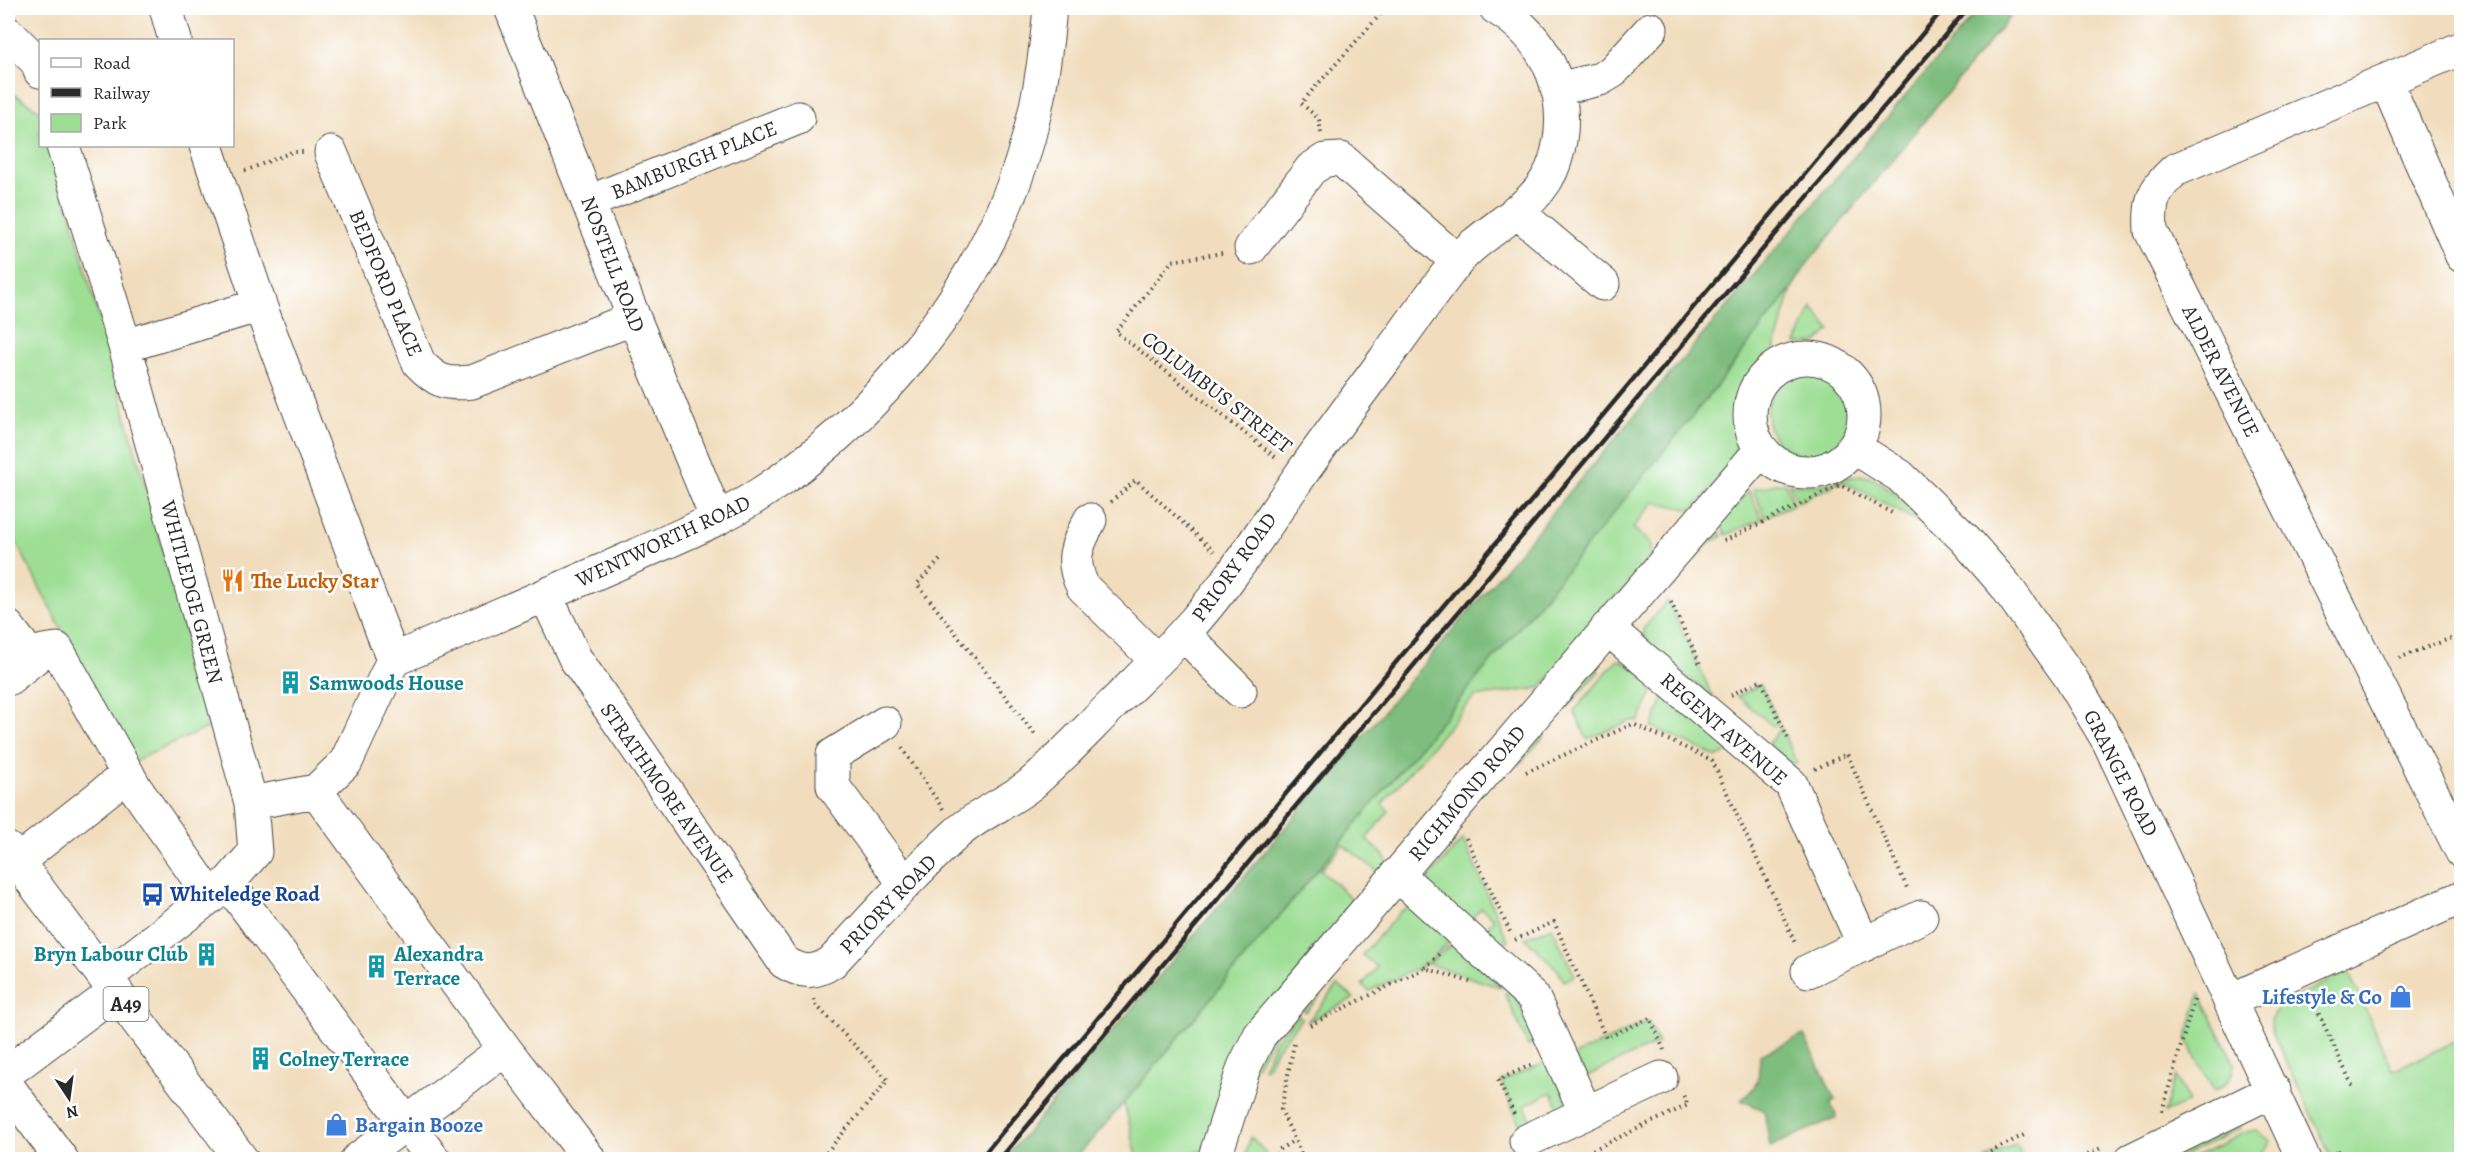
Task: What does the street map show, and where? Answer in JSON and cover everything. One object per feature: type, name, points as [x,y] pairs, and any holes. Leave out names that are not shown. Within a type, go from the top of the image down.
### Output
[{"type":"street","points":[[166,8],[175,39]]},
{"type":"street","name":"NOSTELL ROAD","points":[[511,8],[590,202],[634,318],[717,519]]},
{"type":"street","name":"WENTWORTH ROAD","points":[[393,660],[546,596],[717,519],[760,495],[803,464],[862,411],[917,351],[967,279],[1004,210],[1028,142],[1044,67],[1050,8]]},
{"type":"street","name":"PRIORY ROAD","points":[[808,972],[822,969],[832,962],[905,884],[959,831],[1027,787],[1056,762],[1184,634],[1211,602],[1299,476],[1457,261],[1533,198],[1554,164],[1560,140],[1561,113],[1557,89],[1551,67],[1532,36],[1518,21],[1496,8]]},
{"type":"street","points":[[11,26],[39,64]]},
{"type":"street","points":[[1557,89],[1600,79],[1612,72],[1651,29]]},
{"type":"street","name":"ALDER AVENUE","points":[[2462,48],[2175,170],[2158,186],[2150,209],[2151,231],[2462,852]]},
{"type":"street","points":[[2386,81],[2462,256]]},
{"type":"street","name":"BAMBURGH PLACE","points":[[590,202],[798,118]]},
{"type":"street","name":"WHITLEDGE GREEN","points":[[8,1072],[219,890],[255,852],[251,802],[124,346],[63,147]]},
{"type":"street","points":[[206,147],[260,305],[393,660],[346,762],[316,791],[251,802]]},
{"type":"street","name":"BEDFORD PLACE","points":[[331,153],[419,363],[434,378],[454,384],[472,382],[634,318]]},
{"type":"street","points":[[1251,248],[1311,169],[1325,160],[1341,159],[1457,261]]},
{"type":"street","points":[[1516,211],[1603,284]]},
{"type":"street","points":[[124,346],[260,305]]},
{"type":"street","points":[[1815,358],[1833,364],[1848,376],[1859,392],[1864,411],[1862,430],[1854,447],[1842,460],[1826,469],[1808,472],[1791,470],[1774,463],[1761,450],[1752,433],[1749,414],[1753,395],[1762,379],[1777,366],[1795,359],[1815,358]]},
{"type":"street","name":"GRANGE ROAD","points":[[1854,447],[1900,476],[1965,539],[2006,585],[2070,677],[2109,742],[2274,1090],[2304,1160]]},
{"type":"street","name":"RICHMOND ROAD","points":[[1214,1160],[1244,1067],[1260,1035],[1761,450]]},
{"type":"street","points":[[1090,520],[1074,558],[1076,573],[1083,587],[1157,660]]},
{"type":"street","name":"STRATHMORE AVENUE","points":[[546,596],[574,658],[784,962],[795,969],[808,972]]},
{"type":"street","points":[[8,627],[32,658]]},
{"type":"street","name":"REGENT AVENUE","points":[[1607,628],[1791,784],[1864,945]]},
{"type":"street","points":[[1184,634],[1240,691]]},
{"type":"street","points":[[8,679],[32,658],[51,648],[57,649],[62,654],[128,774],[434,1160]]},
{"type":"street","points":[[885,723],[833,755],[833,786],[905,884]]},
{"type":"street","points":[[12,856],[128,774]]},
{"type":"street","points":[[316,791],[590,1160]]},
{"type":"street","name":"A49","points":[[12,856],[242,1160]]},
{"type":"street","points":[[1397,874],[1533,997],[1586,1113]]},
{"type":"street","points":[[2230,1000],[2462,897]]},
{"type":"street","points":[[1808,971],[1921,917]]},
{"type":"street","points":[[357,1160],[506,1049]]},
{"type":"street","points":[[1526,1141],[1670,1074]]},
{"type":"street","points":[[8,1087],[62,1160]]},
{"type":"street","points":[[2120,1152],[2274,1090]]},
{"type":"path","points":[[1325,160],[1319,119],[1301,103],[1386,8]]},
{"type":"path","points":[[219,182],[292,152],[331,153]]},
{"type":"path","name":"COLUMBUS STREET","points":[[1251,248],[1172,261],[1116,332],[1299,476]]},
{"type":"path","points":[[1090,520],[1136,480],[1234,570]]},
{"type":"path","points":[[1719,544],[1840,485],[1897,515]]},
{"type":"path","points":[[940,560],[917,584],[1056,762]]},
{"type":"path","points":[[2370,668],[2462,634]]},
{"type":"path","points":[[885,723],[959,831]]},
{"type":"path","points":[[1463,832],[1514,941],[1554,922],[1606,1038],[1650,1018],[1670,1074],[1688,1106],[1571,1160]]},
{"type":"path","points":[[1306,1027],[1425,968],[1479,985]]},
{"type":"path","points":[[2297,969],[2353,1088]]},
{"type":"path","points":[[808,972],[815,1004],[888,1080],[820,1160]]},
{"type":"path","points":[[2159,1120],[2197,989]]},
{"type":"path","points":[[1294,1042],[1281,1110],[1304,1160]]},
{"type":"path","points":[[1526,1141],[1498,1080],[1534,1064],[1529,1055]]},
{"type":"path","points":[[1974,1160],[2024,1135]]},
{"type":"path","points":[[1275,1160],[1278,1150],[1295,1140]]},
{"type":"path","points":[[2337,1150],[2341,1160]]},
{"type":"path","points":[[2077,1160],[2120,1152]]},
{"type":"green space","points":[[1980,8],[2017,8],[1807,264],[1792,288],[1707,398],[1581,553],[1124,1103],[1075,1159],[1010,1159],[1007,1156]]},
{"type":"green space","points":[[8,90],[39,110],[39,147],[52,147],[211,726],[130,763],[8,526]]},
{"type":"green space","points":[[1792,288],[1774,350],[1759,363],[1744,384],[1737,403],[1738,434],[1733,461],[1693,510],[1654,502],[1633,528],[1651,543],[1651,558],[1540,688],[1474,697],[1382,804],[1389,811],[1366,839],[1383,854],[1389,864],[1380,873],[1343,845],[1321,870],[1355,902],[1205,1150],[1169,1159],[1138,1159],[1124,1103],[1528,617],[1707,398]]},
{"type":"green space","points":[[1812,307],[1830,330],[1816,343],[1796,344]]},
{"type":"green space","points":[[1809,372],[1825,375],[1839,384],[1848,398],[1851,414],[1848,430],[1839,444],[1825,453],[1809,456],[1793,453],[1779,444],[1770,430],[1767,414],[1770,398],[1779,384],[1793,375]]},
{"type":"green space","points":[[1861,475],[1876,479],[1927,521],[1924,525],[1845,482],[1836,483],[1835,481]]},
{"type":"green space","points":[[1785,482],[1794,504],[1765,517],[1753,489]]},
{"type":"green space","points":[[1831,483],[1833,486],[1798,502],[1789,484],[1814,485]]},
{"type":"green space","points":[[1749,491],[1762,519],[1726,535],[1720,521]]},
{"type":"green space","points":[[1717,526],[1722,537],[1709,543],[1695,559],[1691,556]]},
{"type":"green space","points":[[1668,601],[1715,701],[1645,641],[1643,629]]},
{"type":"green space","points":[[1620,660],[1653,680],[1653,690],[1639,721],[1631,721],[1587,739],[1574,711],[1616,661]]},
{"type":"green space","points":[[1595,668],[1599,671],[1563,712],[1564,703]]},
{"type":"green space","points":[[1761,685],[1779,724],[1773,726],[1737,696]]},
{"type":"green space","points":[[1669,695],[1734,750],[1717,757],[1652,727],[1663,698]]},
{"type":"green space","points":[[1781,728],[1797,763],[1792,765],[1767,745]]},
{"type":"green space","points":[[1542,731],[1544,736],[1519,765],[1517,758]]},
{"type":"green space","points":[[1463,839],[1508,941],[1497,944],[1481,934],[1494,919],[1481,908],[1468,923],[1431,889],[1428,879]]},
{"type":"green space","points":[[1410,907],[1452,939],[1426,964],[1369,991],[1362,985],[1377,967],[1362,955],[1401,911]]},
{"type":"green space","points":[[1552,927],[1575,976],[1564,981],[1557,969],[1525,938]]},
{"type":"green space","points":[[1455,941],[1502,988],[1429,964]]},
{"type":"green space","points":[[2348,971],[2393,1070],[2461,1039],[2461,1157],[2456,1160],[2332,1159],[2272,1031],[2271,1018],[2279,1006]]},
{"type":"green space","points":[[1328,980],[1333,981],[1306,1012],[1303,1009]]},
{"type":"green space","points":[[1338,985],[1354,998],[1307,1022]]},
{"type":"green space","points":[[1512,992],[1538,1038],[1528,1046],[1505,993]]},
{"type":"green space","points":[[2200,994],[2234,1063],[2228,1080],[2214,1091],[2186,1039]]},
{"type":"green space","points":[[1298,1015],[1302,1018],[1276,1050],[1267,1068],[1263,1068],[1275,1041]]},
{"type":"green space","points":[[1648,1021],[1658,1043],[1585,1077],[1575,1055]]},
{"type":"green space","points":[[1804,1035],[1835,1100],[1830,1103],[1837,1117],[1770,1147],[1764,1110],[1741,1100],[1755,1085],[1760,1055]]},
{"type":"green space","points":[[1549,1061],[1567,1099],[1565,1109],[1560,1111],[1552,1092],[1525,1105],[1532,1123],[1521,1128],[1501,1081]]},
{"type":"green space","points":[[2175,1076],[2189,1102],[2164,1113]]},
{"type":"green space","points":[[2239,1123],[2241,1128],[2178,1158],[2176,1154]]},
{"type":"green space","points":[[2256,1131],[2271,1141],[2258,1159],[2190,1159],[2244,1133]]},
{"type":"green space","points":[[1251,1137],[1266,1153],[1262,1156],[1265,1159],[1244,1159]]},
{"type":"green space","points":[[2016,1144],[2024,1159],[1984,1159]]},
{"type":"railway","points":[[979,1160],[1944,8]]},
{"type":"railway","points":[[999,1160],[1746,269],[1968,8]]},
{"type":"place","name":"The Lucky Star","points":[[233,581]]},
{"type":"place","name":"Samwoods House","points":[[291,683]]},
{"type":"place","name":"Whiteledge Road","points":[[152,894]]},
{"type":"place","name":"Bryn Labour Club","points":[[206,954]]},
{"type":"place","name":"Alexandra Terrace","points":[[376,966]]},
{"type":"place","name":"Lifestyle & Co","points":[[2400,997]]},
{"type":"place","name":"Colney Terrace","points":[[261,1059]]},
{"type":"place","name":"Bargain Booze","points":[[337,1125]]}]
